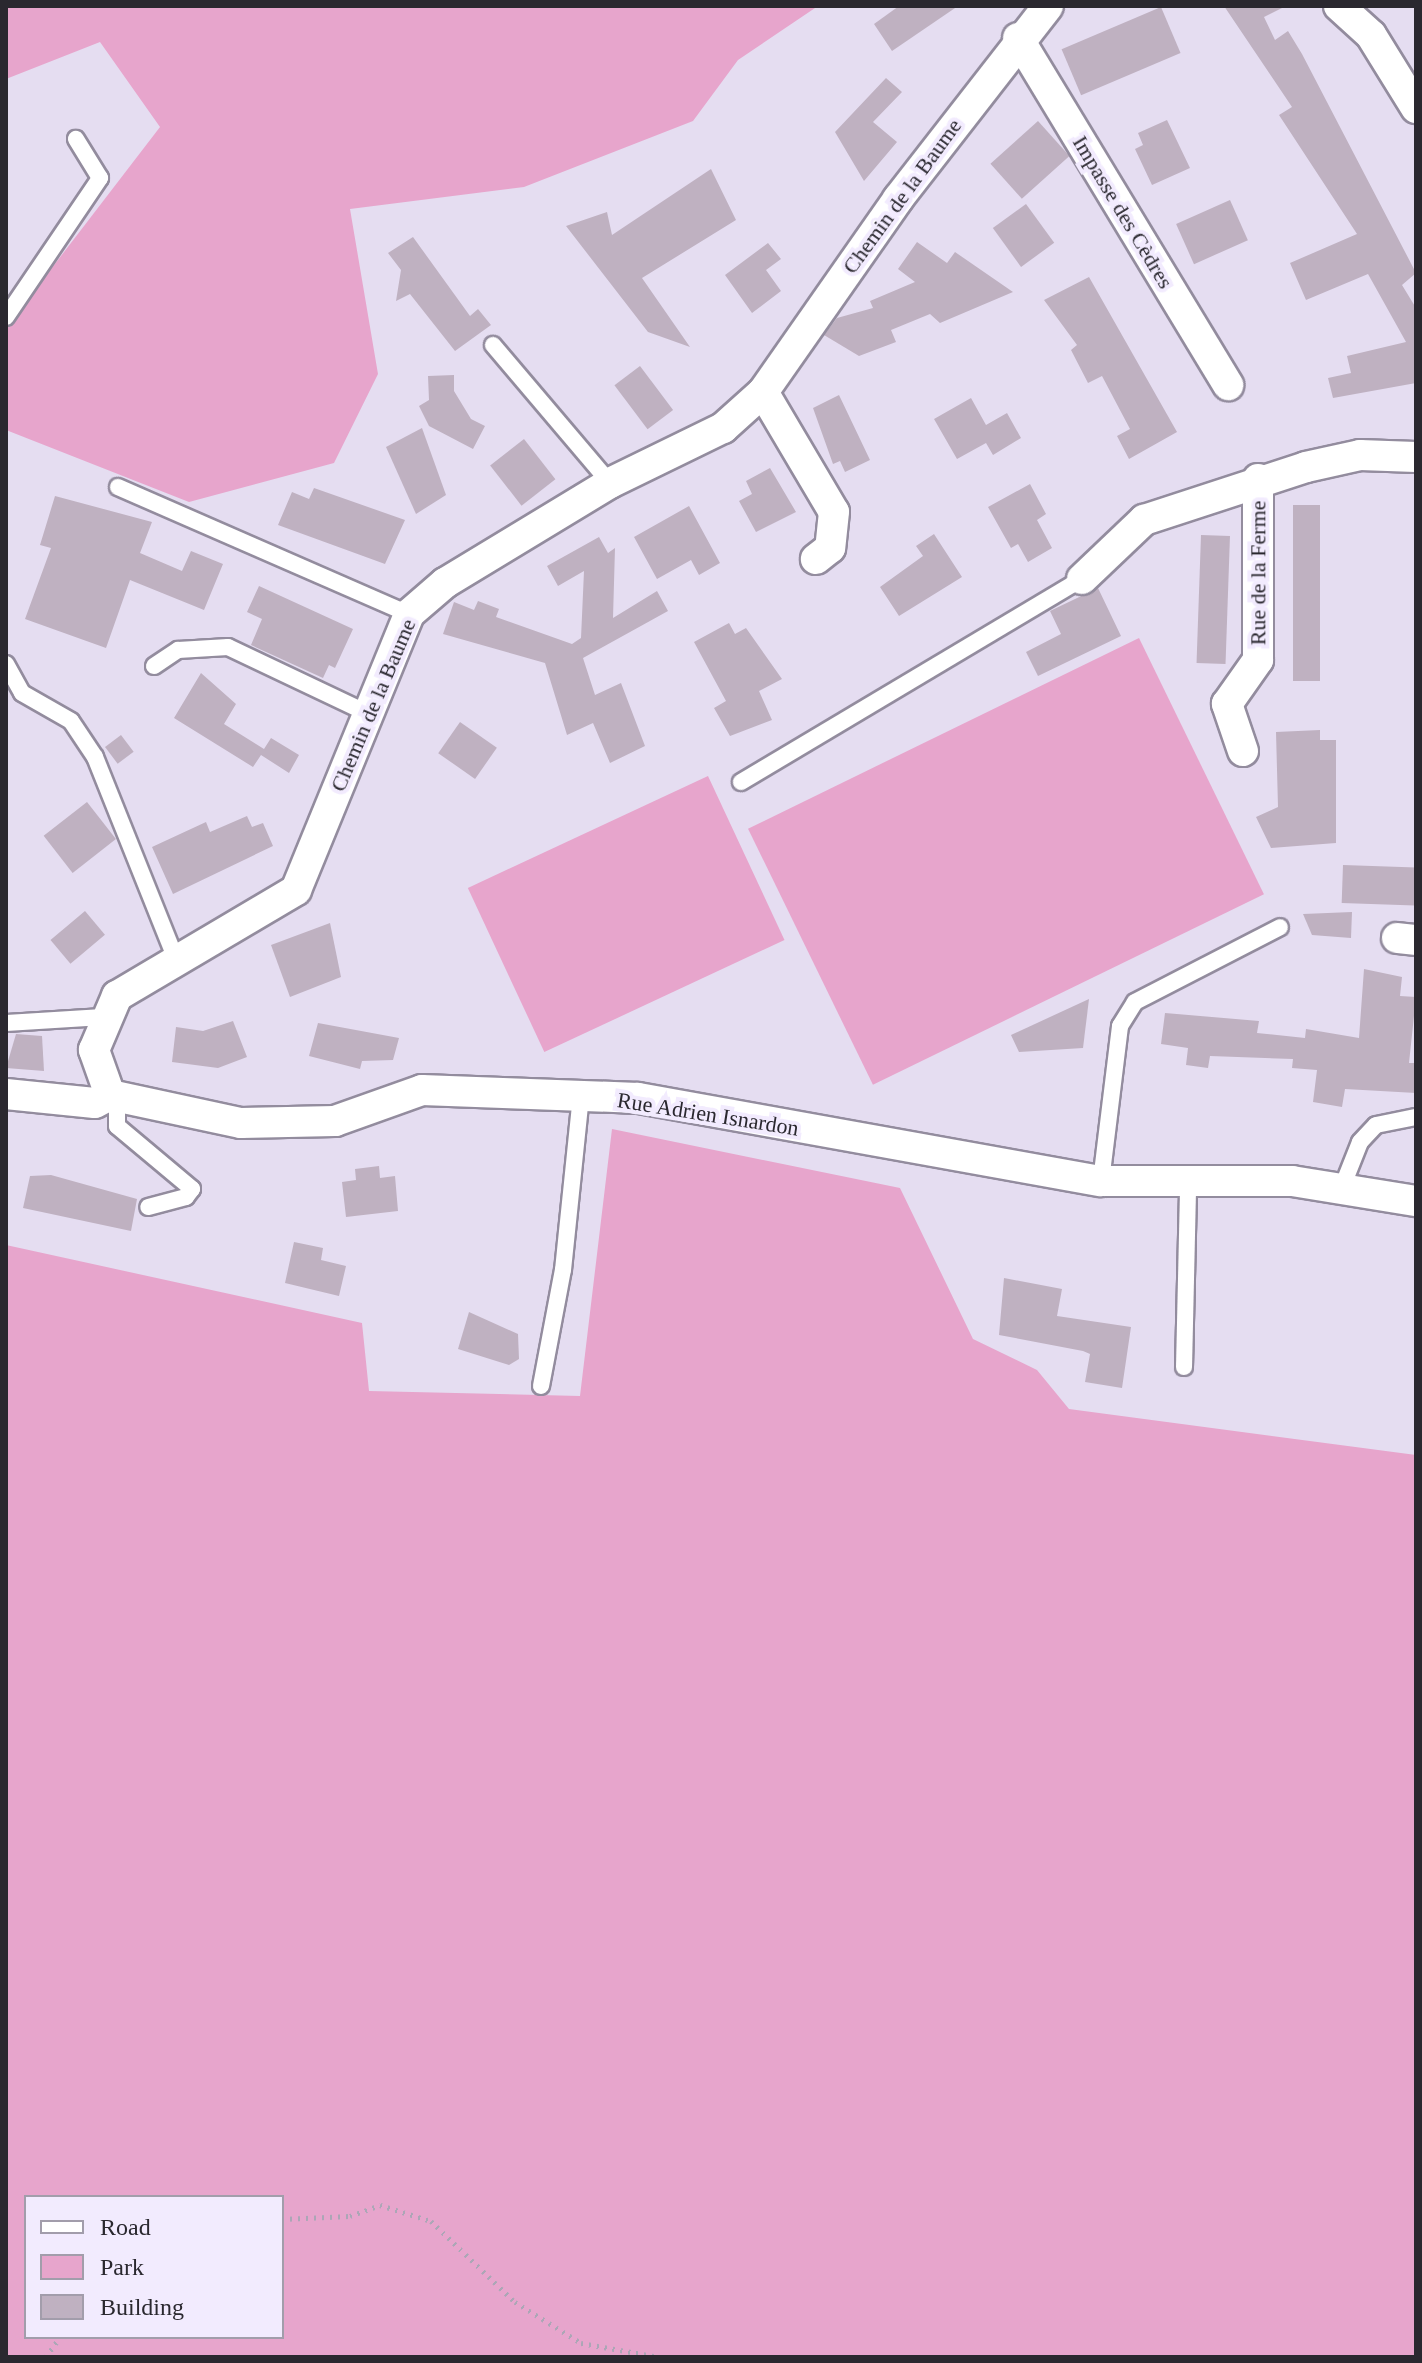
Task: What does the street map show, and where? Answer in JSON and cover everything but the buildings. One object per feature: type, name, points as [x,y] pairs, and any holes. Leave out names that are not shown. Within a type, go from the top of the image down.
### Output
[{"type":"street","name":"Chemin de la Baume","points":[[103,1017],[117,996],[175,957],[225,936],[296,890],[409,614],[445,583],[610,483],[723,428],[763,392],[1018,38],[1048,6]]},
{"type":"street","points":[[1339,6],[1371,35],[1416,108]]},
{"type":"street","name":"Impasse des Cèdres","points":[[1018,38],[1228,385]]},
{"type":"street","points":[[763,392],[834,512],[830,548],[816,559]]},
{"type":"street","points":[[1082,579],[1144,520],[1258,479],[1360,455],[1416,457]]},
{"type":"street","name":"Rue de la Ferme","points":[[1243,751],[1227,704],[1258,660],[1258,479]]},
{"type":"street","points":[[103,1017],[94,1050],[114,1097]]},
{"type":"street","name":"Rue Adrien Isnardon","points":[[6,1094],[95,1103],[114,1097],[241,1123],[335,1121],[422,1090],[638,1098],[1101,1181],[1188,1186],[1343,1185],[1416,1201]]},
{"type":"lane","points":[[6,317],[100,178],[76,139]]},
{"type":"lane","points":[[493,345],[610,483]]},
{"type":"lane","points":[[118,487],[409,614]]},
{"type":"lane","points":[[741,782],[1082,579]]},
{"type":"lane","points":[[154,666],[178,650],[228,647],[367,713]]},
{"type":"lane","points":[[6,664],[22,693],[71,721],[95,757],[175,957]]},
{"type":"lane","points":[[1101,1181],[1120,1026],[1135,1002],[1280,927]]},
{"type":"lane","points":[[6,1023],[103,1017]]},
{"type":"lane","points":[[114,1097],[117,1126],[192,1189],[148,1207]]},
{"type":"lane","points":[[541,1386],[563,1270],[581,1097]]},
{"type":"lane","points":[[1343,1185],[1360,1142],[1376,1125],[1416,1117]]},
{"type":"lane","points":[[1184,1367],[1188,1186]]},
{"type":"path","points":[[284,2219],[350,2216],[380,2205],[431,2221],[515,2302],[581,2343],[659,2357]]},
{"type":"path","points":[[46,2357],[59,2339]]},
{"type":"green space","points":[[6,6],[818,6],[738,60],[693,121],[524,187],[350,209],[378,374],[334,463],[189,502],[6,430],[8,325],[160,127],[100,42],[6,79]]},
{"type":"green space","points":[[1139,638],[1264,894],[873,1085],[748,829]]},
{"type":"green space","points":[[708,776],[784,940],[544,1052],[468,888]]},
{"type":"green space","points":[[612,1129],[900,1188],[973,1339],[1037,1370],[1069,1409],[1416,1455],[1416,2357],[6,2357],[6,1245],[362,1323],[369,1391],[580,1396]]}]
